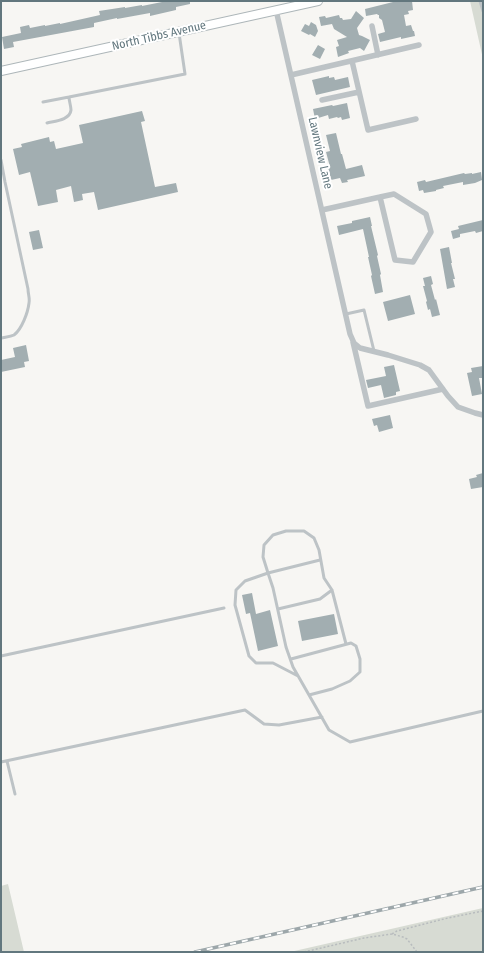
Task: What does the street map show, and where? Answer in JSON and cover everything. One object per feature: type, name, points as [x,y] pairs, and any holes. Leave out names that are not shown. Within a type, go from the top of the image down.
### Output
[{"type":"street","name":"North Tibbs Avenue","points":[[1,71],[318,1]]},
{"type":"street","name":"Lawnview Lane","points":[[276,10],[350,334],[368,406],[443,389]]},
{"type":"street","points":[[372,26],[378,55]]},
{"type":"street","points":[[291,75],[419,45]]},
{"type":"street","points":[[352,61],[368,130],[416,119]]},
{"type":"street","points":[[322,100],[360,92]]},
{"type":"street","points":[[322,210],[380,197],[394,194],[426,214],[431,232],[413,262],[395,260],[380,197]]},
{"type":"street","points":[[352,339],[360,348],[420,365],[430,370],[448,396],[458,407],[483,415]]},
{"type":"lane","points":[[480,1],[483,11]]},
{"type":"lane","points":[[43,102],[185,74],[179,32]]},
{"type":"lane","points":[[47,123],[60,120],[68,116],[71,110],[69,97]]},
{"type":"lane","points":[[1,160],[30,302],[23,323],[17,331],[13,335],[1,338]]},
{"type":"lane","points":[[346,314],[364,310],[374,351]]},
{"type":"lane","points":[[346,644],[332,590],[324,578],[314,538],[304,531],[286,531],[273,535],[264,545],[263,557],[278,609],[286,647],[293,667],[329,730],[350,742],[483,712]]},
{"type":"lane","points":[[298,676],[274,663],[256,663],[249,656],[235,605],[236,590],[245,581],[268,573],[320,560]]},
{"type":"lane","points":[[278,609],[320,598],[332,590]]},
{"type":"lane","points":[[1,656],[224,608]]},
{"type":"lane","points":[[291,660],[346,644],[351,643],[356,646],[360,659],[360,672],[350,681],[332,689],[309,695]]},
{"type":"lane","points":[[1,762],[245,710],[264,724],[279,725],[322,717]]},
{"type":"lane","points":[[7,760],[15,794]]},
{"type":"path","points":[[304,952],[364,938],[392,934],[419,925],[483,911]]},
{"type":"path","points":[[392,934],[403,936],[417,952]]},
{"type":"shaded area","points":[[470,1],[483,1],[483,59]]},
{"type":"shaded area","points":[[8,884],[24,952],[1,952],[1,886]]},
{"type":"shaded area","points":[[483,908],[483,952],[290,952]]},
{"type":"building","points":[[167,1],[190,1],[190,4],[176,7],[176,10],[150,16],[150,13],[117,18],[94,23],[94,27],[13,42],[14,47],[4,49],[2,37],[21,33],[20,27],[29,25],[30,28],[60,24],[100,15],[99,11],[142,6]]},
{"type":"building","points":[[392,1],[412,1],[413,10],[408,11],[409,14],[404,15],[406,26],[411,25],[415,36],[401,39],[401,37],[380,42],[378,34],[385,32],[382,20],[377,14],[366,16],[365,9],[393,2]]},
{"type":"building","points":[[356,11],[364,18],[357,28],[359,35],[370,40],[364,51],[360,48],[348,51],[349,53],[338,57],[336,47],[339,46],[337,40],[347,37],[334,29],[332,24],[321,26],[319,17],[325,16],[326,18],[339,15],[343,20],[351,19]]},
{"type":"building","points":[[311,22],[316,25],[318,31],[315,37],[301,31],[305,24],[309,26]]},
{"type":"building","points":[[318,45],[325,49],[320,59],[312,55]]},
{"type":"building","points":[[329,76],[329,78],[334,77],[335,80],[348,77],[350,87],[316,95],[312,80]]},
{"type":"building","points":[[347,103],[350,118],[342,120],[341,117],[337,117],[329,119],[328,115],[315,119],[313,109]]},
{"type":"building","points":[[142,111],[145,121],[141,122],[155,187],[176,183],[178,192],[98,210],[94,192],[82,194],[83,200],[74,202],[71,186],[56,190],[58,202],[38,206],[30,172],[19,175],[13,149],[22,147],[21,144],[49,137],[50,142],[54,141],[56,149],[83,143],[79,125]]},
{"type":"building","points":[[336,133],[346,169],[362,165],[365,176],[347,180],[348,182],[342,183],[340,178],[331,180],[328,167],[330,167],[326,152],[330,151],[326,135]]},
{"type":"building","points":[[481,172],[482,180],[475,183],[463,185],[463,182],[443,186],[444,188],[436,191],[424,193],[423,190],[419,191],[417,182],[425,180],[426,182],[464,173],[472,174]]},
{"type":"building","points":[[370,217],[378,255],[383,292],[375,294],[363,229],[339,235],[337,226]]},
{"type":"building","points":[[483,220],[483,231],[460,234],[460,237],[453,239],[451,231],[459,229],[458,226]]},
{"type":"building","points":[[39,230],[43,248],[33,250],[29,232]]},
{"type":"building","points":[[449,247],[455,287],[447,289],[440,249]]},
{"type":"building","points":[[431,276],[433,284],[431,285],[440,315],[432,317],[430,309],[428,310],[423,286],[425,286],[423,278]]},
{"type":"building","points":[[410,295],[415,314],[388,321],[383,302]]},
{"type":"building","points":[[26,345],[29,361],[24,362],[25,367],[1,372],[1,360],[15,357],[13,348]]},
{"type":"building","points":[[394,365],[400,391],[396,392],[396,395],[384,398],[381,385],[368,388],[366,380],[386,376],[384,367]]},
{"type":"building","points":[[483,366],[483,378],[479,378],[482,394],[472,396],[467,373],[472,372],[471,368]]},
{"type":"building","points":[[390,415],[393,428],[379,432],[377,425],[374,426],[372,419]]},
{"type":"building","points":[[483,473],[483,487],[471,489],[469,479],[477,477],[476,475]]},
{"type":"building","points":[[252,593],[256,614],[270,610],[278,646],[258,651],[250,613],[246,614],[242,595]]},
{"type":"building","points":[[334,614],[338,634],[302,641],[298,621]]},
{"type":"railway","points":[[195,952],[483,887]]}]
